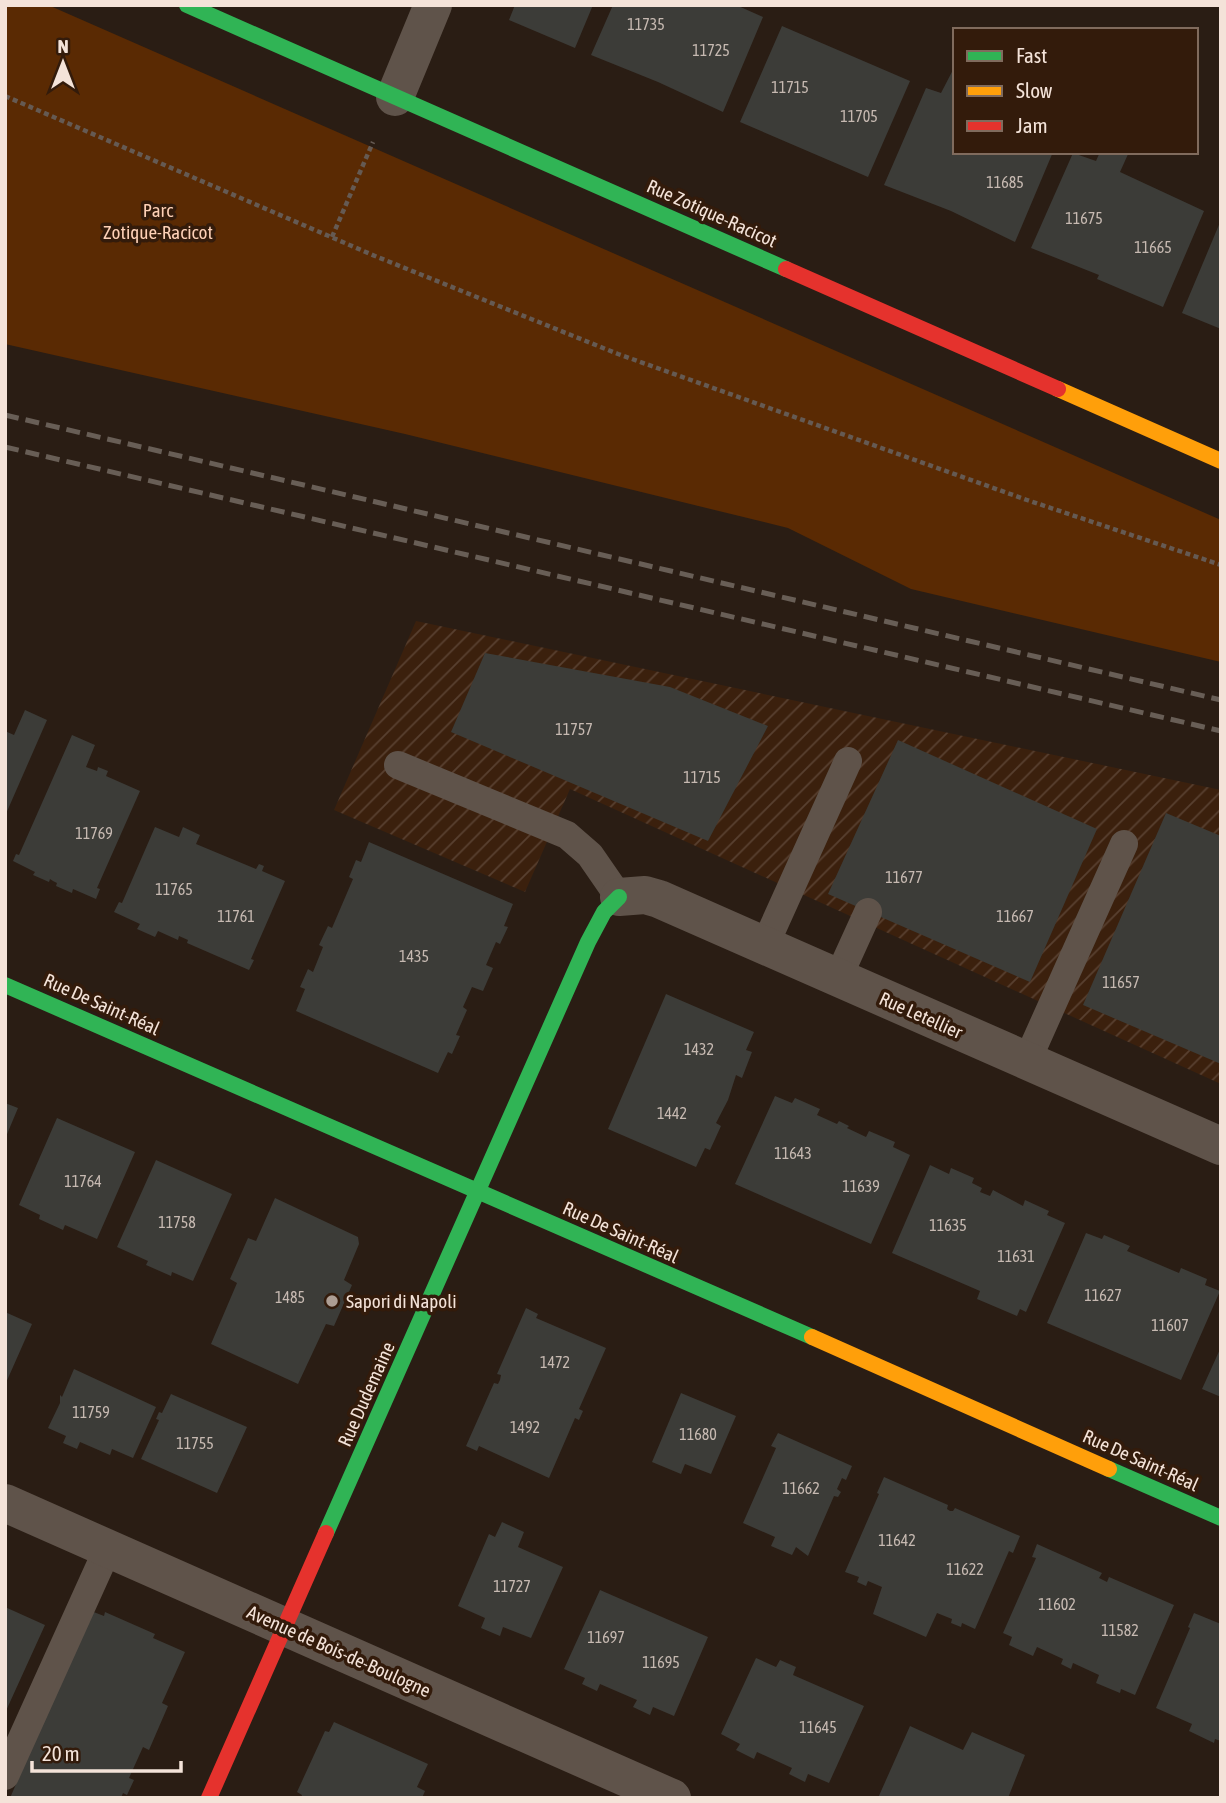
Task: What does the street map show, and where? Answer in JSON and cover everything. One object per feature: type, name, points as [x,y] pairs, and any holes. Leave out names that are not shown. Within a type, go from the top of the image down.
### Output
[{"type":"street","name":"Rue Zotique-Racicot","points":[[187,5],[1221,460]]},
{"type":"street","points":[[395,97],[433,5]]},
{"type":"street","name":"Rue Letellier","points":[[620,897],[645,895],[659,899],[1221,1146]]},
{"type":"street","name":"Rue Dudemaine","points":[[209,1798],[591,934],[604,912],[620,897]]},
{"type":"street","name":"Rue De Saint-Réal","points":[[5,985],[386,1153],[478,1190],[1221,1518]]},
{"type":"street","name":"Avenue de Bois-de-Boulogne","points":[[5,1503],[672,1798]]},
{"type":"lane","points":[[765,945],[848,761]]},
{"type":"lane","points":[[398,765],[567,835],[590,855],[620,897]]},
{"type":"lane","points":[[1027,1061],[1124,844]]},
{"type":"lane","points":[[838,978],[868,912]]},
{"type":"lane","points":[[5,1776],[108,1548]]},
{"type":"path","points":[[5,96],[525,318],[664,372],[1221,565]]},
{"type":"path","points":[[332,237],[373,142]]},
{"type":"shaded area","points":[[416,621],[1221,790],[1221,1084],[570,789],[525,892],[334,810]]},
{"type":"green space","name":"Parc Zotique-Racicot","points":[[5,5],[48,5],[1221,520],[1221,662],[911,589],[788,528],[405,434],[5,344]]},
{"type":"building","points":[[515,5],[593,5],[575,48],[509,20]]},
{"type":"building","points":[[613,5],[736,5],[763,17],[723,112],[591,55]]},
{"type":"building","points":[[782,26],[910,81],[868,177],[740,122]]},
{"type":"building","points":[[953,70],[953,154],[1052,154],[1015,242],[951,211],[884,185],[926,88],[941,93]]},
{"type":"building","points":[[1073,154],[1096,161],[1099,154],[1128,154],[1120,172],[1204,211],[1163,307],[1097,279],[1099,275],[1031,248]]},
{"type":"building","points":[[1221,220],[1221,329],[1182,313]]},
{"type":"building","points":[[485,653],[670,687],[768,726],[708,841],[451,732]]},
{"type":"building","points":[[25,710],[47,720],[5,816],[5,731],[14,735]]},
{"type":"building","points":[[72,735],[95,745],[86,767],[97,771],[98,767],[108,771],[106,776],[140,791],[97,888],[100,889],[96,899],[73,889],[72,893],[56,886],[57,883],[33,875],[35,872],[13,861],[16,854],[19,855]]},
{"type":"building","points":[[898,740],[1097,829],[1030,982],[828,894]]},
{"type":"building","points":[[1166,813],[1221,836],[1221,1064],[1083,1005]]},
{"type":"building","points":[[155,827],[179,837],[183,827],[200,835],[196,844],[256,869],[259,864],[264,866],[262,871],[285,881],[251,959],[254,960],[249,970],[187,943],[188,940],[179,936],[178,940],[158,931],[155,937],[137,929],[140,924],[114,912],[119,902],[122,903]]},
{"type":"building","points":[[369,842],[513,904],[504,926],[508,927],[500,944],[496,942],[486,965],[493,968],[483,991],[472,987],[463,1007],[467,1010],[456,1035],[460,1036],[452,1054],[448,1052],[438,1073],[296,1011],[305,989],[300,987],[308,969],[313,972],[323,947],[319,945],[328,926],[332,928],[353,879],[349,877],[356,860],[361,862]]},
{"type":"building","points":[[666,994],[754,1032],[746,1050],[752,1052],[742,1078],[736,1075],[728,1100],[716,1123],[721,1126],[710,1150],[705,1148],[696,1167],[608,1129]]},
{"type":"building","points":[[775,1096],[792,1103],[795,1098],[820,1109],[817,1115],[837,1124],[839,1121],[866,1137],[869,1131],[895,1142],[893,1147],[910,1155],[871,1244],[735,1184]]},
{"type":"building","points":[[5,1103],[18,1108],[5,1139]]},
{"type":"building","points":[[57,1118],[135,1152],[97,1239],[65,1225],[63,1230],[39,1219],[40,1215],[19,1205]]},
{"type":"building","points":[[156,1160],[232,1194],[193,1281],[172,1272],[171,1276],[146,1265],[148,1261],[117,1247]]},
{"type":"building","points":[[930,1165],[949,1174],[951,1168],[974,1178],[972,1183],[982,1188],[980,1192],[990,1196],[993,1190],[1023,1206],[1025,1200],[1049,1211],[1047,1215],[1065,1223],[1026,1312],[1020,1309],[1017,1316],[977,1299],[980,1291],[892,1253]]},
{"type":"building","points":[[275,1198],[358,1237],[359,1244],[344,1280],[352,1285],[334,1326],[326,1324],[298,1384],[211,1344],[237,1283],[230,1279],[248,1238],[256,1241]]},
{"type":"building","points":[[1086,1233],[1102,1239],[1104,1235],[1130,1246],[1127,1251],[1179,1273],[1181,1268],[1207,1279],[1205,1285],[1220,1291],[1181,1380],[1047,1323]]},
{"type":"building","points":[[526,1308],[538,1314],[536,1318],[606,1348],[579,1409],[583,1411],[579,1420],[575,1418],[549,1478],[479,1446],[477,1451],[466,1446],[494,1383],[498,1384],[500,1380],[501,1375],[497,1374]]},
{"type":"building","points":[[5,1312],[32,1324],[5,1385]]},
{"type":"building","points":[[1221,1347],[1221,1397],[1202,1389]]},
{"type":"building","points":[[74,1369],[156,1407],[133,1458],[112,1449],[110,1455],[80,1442],[77,1449],[63,1443],[66,1436],[48,1428],[60,1403],[60,1395],[62,1397]]},
{"type":"building","points":[[681,1393],[736,1416],[711,1474],[685,1464],[681,1474],[652,1462]]},
{"type":"building","points":[[171,1394],[247,1427],[217,1493],[141,1459],[159,1420],[156,1419],[159,1412],[162,1413]]},
{"type":"building","points":[[778,1433],[852,1466],[846,1480],[842,1478],[837,1489],[841,1492],[838,1497],[834,1496],[808,1556],[796,1547],[792,1555],[771,1546],[775,1537],[743,1523],[776,1448],[771,1446]]},
{"type":"building","points":[[884,1477],[948,1505],[947,1509],[950,1511],[955,1508],[1020,1536],[1013,1553],[1009,1551],[975,1629],[962,1623],[961,1627],[951,1623],[952,1619],[937,1613],[926,1637],[873,1614],[882,1587],[868,1581],[866,1586],[857,1582],[859,1577],[845,1572]]},
{"type":"building","points":[[502,1522],[524,1532],[518,1547],[563,1567],[531,1638],[503,1627],[500,1636],[481,1628],[485,1618],[458,1606],[489,1534],[495,1537]]},
{"type":"building","points":[[1037,1544],[1102,1573],[1099,1578],[1107,1582],[1109,1577],[1174,1605],[1135,1695],[1121,1689],[1120,1693],[1096,1683],[1099,1675],[1073,1663],[1071,1669],[1061,1664],[1063,1659],[1037,1647],[1033,1656],[1009,1645],[1012,1637],[1003,1633],[1036,1558],[1032,1557]]},
{"type":"building","points":[[600,1590],[708,1637],[674,1716],[653,1707],[650,1715],[633,1707],[637,1700],[600,1684],[597,1691],[582,1684],[585,1678],[564,1669]]},
{"type":"building","points":[[5,1607],[45,1625],[5,1713]]},
{"type":"building","points":[[91,1611],[104,1616],[105,1612],[155,1634],[153,1638],[185,1652],[162,1703],[168,1706],[149,1750],[143,1747],[129,1778],[134,1780],[127,1795],[123,1793],[121,1798],[10,1798]]},
{"type":"building","points":[[1194,1613],[1221,1624],[1221,1741],[1215,1739],[1214,1743],[1189,1731],[1192,1724],[1156,1708]]},
{"type":"building","points":[[756,1658],[776,1667],[780,1660],[796,1667],[793,1675],[864,1706],[829,1783],[808,1774],[805,1782],[789,1774],[792,1768],[757,1752],[754,1759],[736,1750],[740,1744],[721,1734]]},
{"type":"building","points":[[334,1722],[428,1764],[417,1787],[425,1791],[422,1798],[301,1798],[302,1795],[297,1792],[325,1731],[329,1732]]},
{"type":"building","points":[[910,1726],[963,1750],[972,1732],[1025,1755],[1008,1798],[878,1798]]},
{"type":"railway","points":[[5,415],[1221,700]]},
{"type":"railway","points":[[5,447],[1221,731]]},
{"type":"traffic: fast","points":[[187,5],[786,269]]},
{"type":"traffic: fast","points":[[326,1533],[588,942],[604,912],[619,897]]},
{"type":"traffic: fast","points":[[5,985],[812,1337]]},
{"type":"traffic: fast","points":[[1109,1469],[1221,1518]]},
{"type":"traffic: slow","points":[[1058,389],[1221,461]]},
{"type":"traffic: slow","points":[[812,1337],[1109,1469]]},
{"type":"traffic: jam","points":[[786,269],[1058,389]]},
{"type":"traffic: jam","points":[[209,1798],[326,1533]]},
{"type":"place","name":"Sapori di Napoli","points":[[332,1301]]}]
